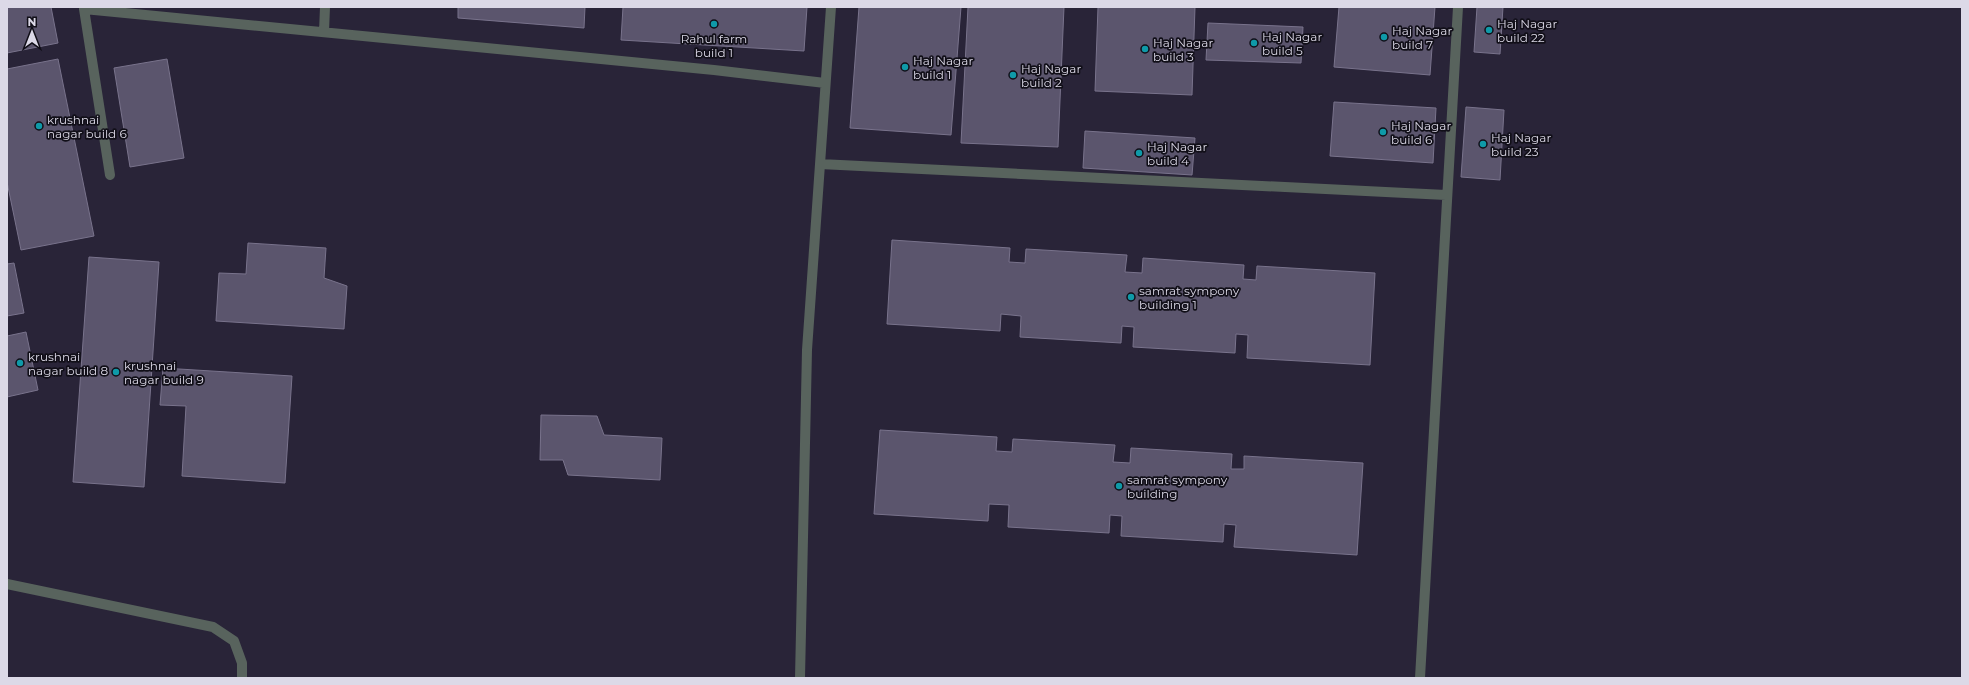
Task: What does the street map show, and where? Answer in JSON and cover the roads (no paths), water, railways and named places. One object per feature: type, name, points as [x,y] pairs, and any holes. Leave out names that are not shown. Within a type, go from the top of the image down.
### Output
[{"type":"street","points":[[324,32],[325,7]]},
{"type":"street","points":[[800,678],[807,350],[831,7]]},
{"type":"street","points":[[1420,678],[1446,195],[1458,7]]},
{"type":"street","points":[[110,175],[84,8],[714,70],[826,83]]},
{"type":"street","points":[[820,164],[1446,195]]},
{"type":"street","points":[[7,584],[214,627],[234,641],[242,663],[242,678]]},
{"type":"place","name":"Rahul farm build 1","points":[[714,24]]},
{"type":"place","name":"Haj Nagar build 22","points":[[1489,30]]},
{"type":"place","name":"Haj Nagar build 7","points":[[1384,37]]},
{"type":"place","name":"Haj Nagar build 5","points":[[1254,43]]},
{"type":"place","name":"Haj Nagar build 3","points":[[1145,49]]},
{"type":"place","name":"Haj Nagar build 1","points":[[905,67]]},
{"type":"place","name":"Haj Nagar build 2","points":[[1013,75]]},
{"type":"place","name":"krushnai nagar build 6","points":[[39,126]]},
{"type":"place","name":"Haj Nagar build 6","points":[[1383,132]]},
{"type":"place","name":"Haj Nagar build 23","points":[[1483,144]]},
{"type":"place","name":"Haj Nagar build 4","points":[[1139,153]]},
{"type":"place","name":"samrat sympony building 1","points":[[1131,297]]},
{"type":"place","name":"krushnai nagar build 8","points":[[20,363]]},
{"type":"place","name":"krushnai nagar build 9","points":[[116,372]]},
{"type":"place","name":"samrat sympony building","points":[[1119,486]]}]
